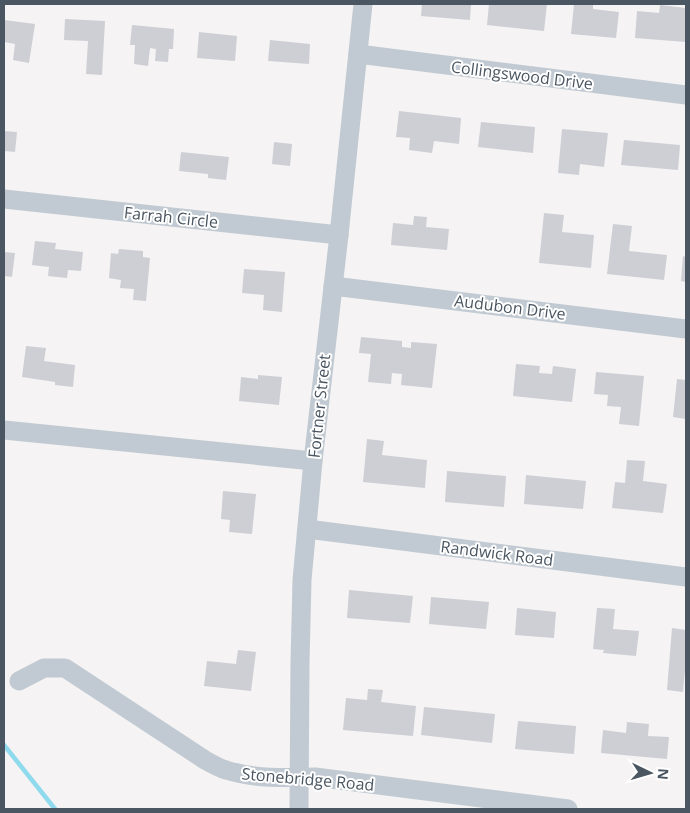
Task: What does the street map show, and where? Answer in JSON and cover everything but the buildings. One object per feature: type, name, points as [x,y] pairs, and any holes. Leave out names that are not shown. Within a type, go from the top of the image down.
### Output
[{"type":"street","name":"Fortner Street","points":[[299,809],[302,580],[313,461],[363,4]]},
{"type":"street","name":"Collingswood Drive","points":[[358,54],[686,95]]},
{"type":"street","name":"Farrah Circle","points":[[4,199],[339,235]]},
{"type":"street","name":"Audubon Drive","points":[[333,286],[686,329]]},
{"type":"street","points":[[4,430],[313,461]]},
{"type":"street","name":"Randwick Road","points":[[307,529],[686,576]]},
{"type":"street","name":"Stonebridge Road","points":[[19,681],[44,668],[65,668],[205,760],[225,770],[251,776],[315,778],[568,809]]},
{"type":"waterway","points":[[4,745],[55,809]]}]
